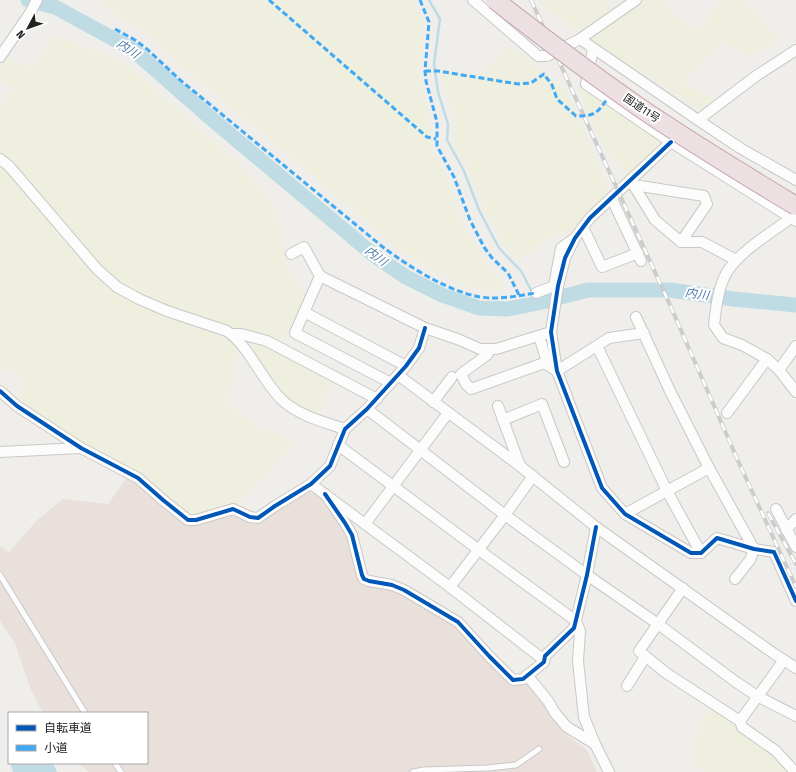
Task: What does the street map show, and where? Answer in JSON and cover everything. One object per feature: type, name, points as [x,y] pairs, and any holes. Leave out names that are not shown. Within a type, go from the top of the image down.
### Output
[{"type":"highway","name":"国道11号","points":[[495,0],[638,107],[704,149],[794,215]]},
{"type":"highway","name":"国道11号","points":[[512,0],[603,68],[648,99],[710,140],[796,192]]},
{"type":"street","points":[[0,57],[30,13],[37,0]]},
{"type":"street","points":[[473,0],[538,56],[547,56],[580,39],[636,0]]},
{"type":"street","points":[[504,26],[512,0]]},
{"type":"street","points":[[580,39],[740,148],[796,180]]},
{"type":"street","points":[[594,49],[586,84],[671,142],[794,215],[736,260],[727,273],[721,287],[715,312],[714,325],[723,338],[742,345],[768,359],[779,370],[796,392]]},
{"type":"street","points":[[698,120],[756,76],[796,50]]},
{"type":"street","points":[[671,142],[632,183],[612,198],[590,218],[575,238],[565,258],[558,286],[551,332],[557,371],[602,488],[625,514],[691,554],[701,553],[717,538],[754,549],[774,552],[796,601]]},
{"type":"street","points":[[0,158],[9,166],[97,269],[117,287],[139,299],[167,311],[227,331],[249,355],[266,381],[284,401],[304,415],[345,429]]},
{"type":"street","points":[[632,183],[655,220],[681,242],[702,242],[736,260]]},
{"type":"street","points":[[632,183],[704,196],[707,204],[681,242]]},
{"type":"street","points":[[583,227],[602,267],[640,257],[612,198]]},
{"type":"street","points":[[536,293],[554,286],[561,248],[575,238]]},
{"type":"street","points":[[291,254],[304,247],[320,276],[425,328],[460,340],[480,349],[496,349],[551,332]]},
{"type":"street","points":[[320,276],[295,333],[390,383]]},
{"type":"street","points":[[304,312],[406,366]]},
{"type":"street","points":[[636,317],[670,391],[709,468],[754,549],[750,560],[735,579]]},
{"type":"street","points":[[0,391],[17,406],[81,448],[138,478],[188,520],[196,520],[233,509],[250,517],[258,518],[311,484],[330,466],[345,429],[377,399],[406,366],[419,348],[425,328]]},
{"type":"street","points":[[557,371],[609,338],[644,333]]},
{"type":"street","points":[[231,334],[241,334],[267,341],[377,399]]},
{"type":"street","points":[[539,336],[548,365]]},
{"type":"street","points":[[596,346],[667,491],[701,553]]},
{"type":"street","points":[[779,370],[796,346]]},
{"type":"street","points":[[490,349],[487,354],[461,374],[471,390],[544,363],[557,371]]},
{"type":"street","points":[[727,413],[768,359]]},
{"type":"street","points":[[398,375],[448,414],[520,466],[596,526],[796,668]]},
{"type":"street","points":[[433,402],[452,376]]},
{"type":"street","points":[[503,420],[542,404],[564,462]]},
{"type":"street","points":[[498,406],[520,466]]},
{"type":"street","points":[[367,409],[505,515],[587,575],[658,624],[736,682],[757,696],[796,716]]},
{"type":"street","points":[[365,524],[448,414]]},
{"type":"street","points":[[338,445],[576,621],[580,631],[578,661],[584,717],[609,772]]},
{"type":"street","points":[[0,452],[81,448]]},
{"type":"street","points":[[625,514],[709,468]]},
{"type":"street","points":[[450,587],[533,476]]},
{"type":"street","points":[[311,484],[450,587],[540,657],[545,656]]},
{"type":"street","points":[[325,494],[352,535],[364,578],[369,581],[392,585],[404,590],[458,622],[513,680],[523,679],[544,662],[545,656],[574,628],[587,575],[596,526]]},
{"type":"street","points":[[776,509],[796,547]]},
{"type":"street","points":[[786,530],[796,519]]},
{"type":"street","points":[[683,588],[639,651],[666,673],[740,721],[742,727],[776,752],[795,772]]},
{"type":"street","points":[[627,686],[645,657]]},
{"type":"street","points":[[740,721],[784,660]]},
{"type":"street","points":[[527,675],[567,727],[595,744]]},
{"type":"lane","points":[[0,575],[84,712]]},
{"type":"lane","points":[[413,772],[424,770],[487,768],[516,765],[539,750]]},
{"type":"shaded area","points":[[128,476],[181,519],[236,513],[253,524],[263,523],[271,513],[285,505],[309,492],[316,494],[341,524],[346,536],[357,576],[361,583],[370,587],[382,587],[400,593],[450,622],[462,631],[484,658],[514,685],[528,684],[545,704],[549,714],[567,735],[587,750],[597,772],[89,772],[79,764],[148,764],[148,712],[42,712],[31,690],[15,644],[0,621],[0,546],[9,552],[37,520],[63,499],[108,504]]},
{"type":"green space","points":[[100,0],[413,0],[424,22],[419,77],[427,105],[431,130],[430,147],[449,182],[461,220],[476,248],[499,277],[504,291],[475,289],[428,268],[390,243],[353,210],[180,65],[140,29],[119,18]]},
{"type":"green space","points":[[538,0],[604,0],[620,17],[642,0],[666,0],[670,10],[699,31],[721,0],[745,0],[778,38],[751,57],[723,42],[683,82],[715,98],[715,101],[703,111],[580,33]]},
{"type":"green space","points":[[54,34],[113,58],[140,75],[194,125],[238,162],[269,199],[275,213],[289,274],[305,295],[280,352],[317,372],[326,381],[328,388],[320,416],[287,398],[271,380],[247,345],[238,350],[229,397],[226,402],[261,429],[272,430],[294,444],[240,502],[199,514],[191,514],[185,511],[137,472],[119,462],[93,451],[34,411],[17,395],[26,381],[7,365],[0,374],[0,111],[7,92],[12,91],[13,87],[0,81],[0,67],[7,58],[33,68]]},
{"type":"green space","points":[[510,45],[566,89],[610,193],[566,235],[559,230],[519,261],[503,244],[483,206],[468,167],[455,146],[455,122],[441,75],[443,73],[475,79]]},
{"type":"green space","points":[[579,87],[659,140],[659,148],[629,176],[602,145],[577,89]]},
{"type":"green space","points":[[711,706],[737,723],[739,731],[772,755],[789,772],[704,772],[693,762],[693,741]]},
{"type":"water","points":[[10,764],[53,764],[57,772],[13,772]]},
{"type":"waterway","name":"内川","points":[[28,0],[55,7],[132,49],[213,120],[375,256],[406,277],[442,295],[479,308],[508,309],[588,290],[670,290],[733,299],[796,305]]},
{"type":"waterway","points":[[429,0],[440,19],[434,64],[438,92],[448,124],[447,140],[464,171],[479,210],[499,248],[521,271],[538,303]]},
{"type":"railway","points":[[531,0],[796,587]]},
{"type":"railway","points":[[768,513],[796,564]]},
{"type":"marked path","points":[[269,0],[427,137],[436,139]]},
{"type":"marked path","points":[[420,0],[429,22],[425,71],[426,81],[437,122],[437,146],[454,177],[470,220],[484,247],[492,258],[508,273],[519,295]]},
{"type":"marked path","points":[[115,29],[135,40],[147,49],[179,79],[384,248],[421,273],[451,288],[480,297],[504,298],[536,293]]},
{"type":"marked path","points":[[425,71],[438,71],[518,84],[531,83],[544,74],[552,85],[557,99],[576,116],[591,115],[598,111],[607,99]]},
{"type":"cycle path","points":[[671,142],[590,218],[575,238],[565,258],[558,286],[551,332],[557,371],[602,488],[625,514],[691,553],[701,553],[717,538],[754,549],[774,552],[796,601]]},
{"type":"cycle path","points":[[0,391],[17,406],[81,448],[138,478],[188,520],[196,520],[233,509],[250,517],[258,518],[311,484],[330,466],[345,429],[367,409],[406,366],[419,348],[425,328]]},
{"type":"cycle path","points":[[325,494],[352,535],[364,579],[392,585],[404,590],[458,622],[513,680],[523,679],[544,662],[545,656],[574,628],[587,575],[596,527]]}]
